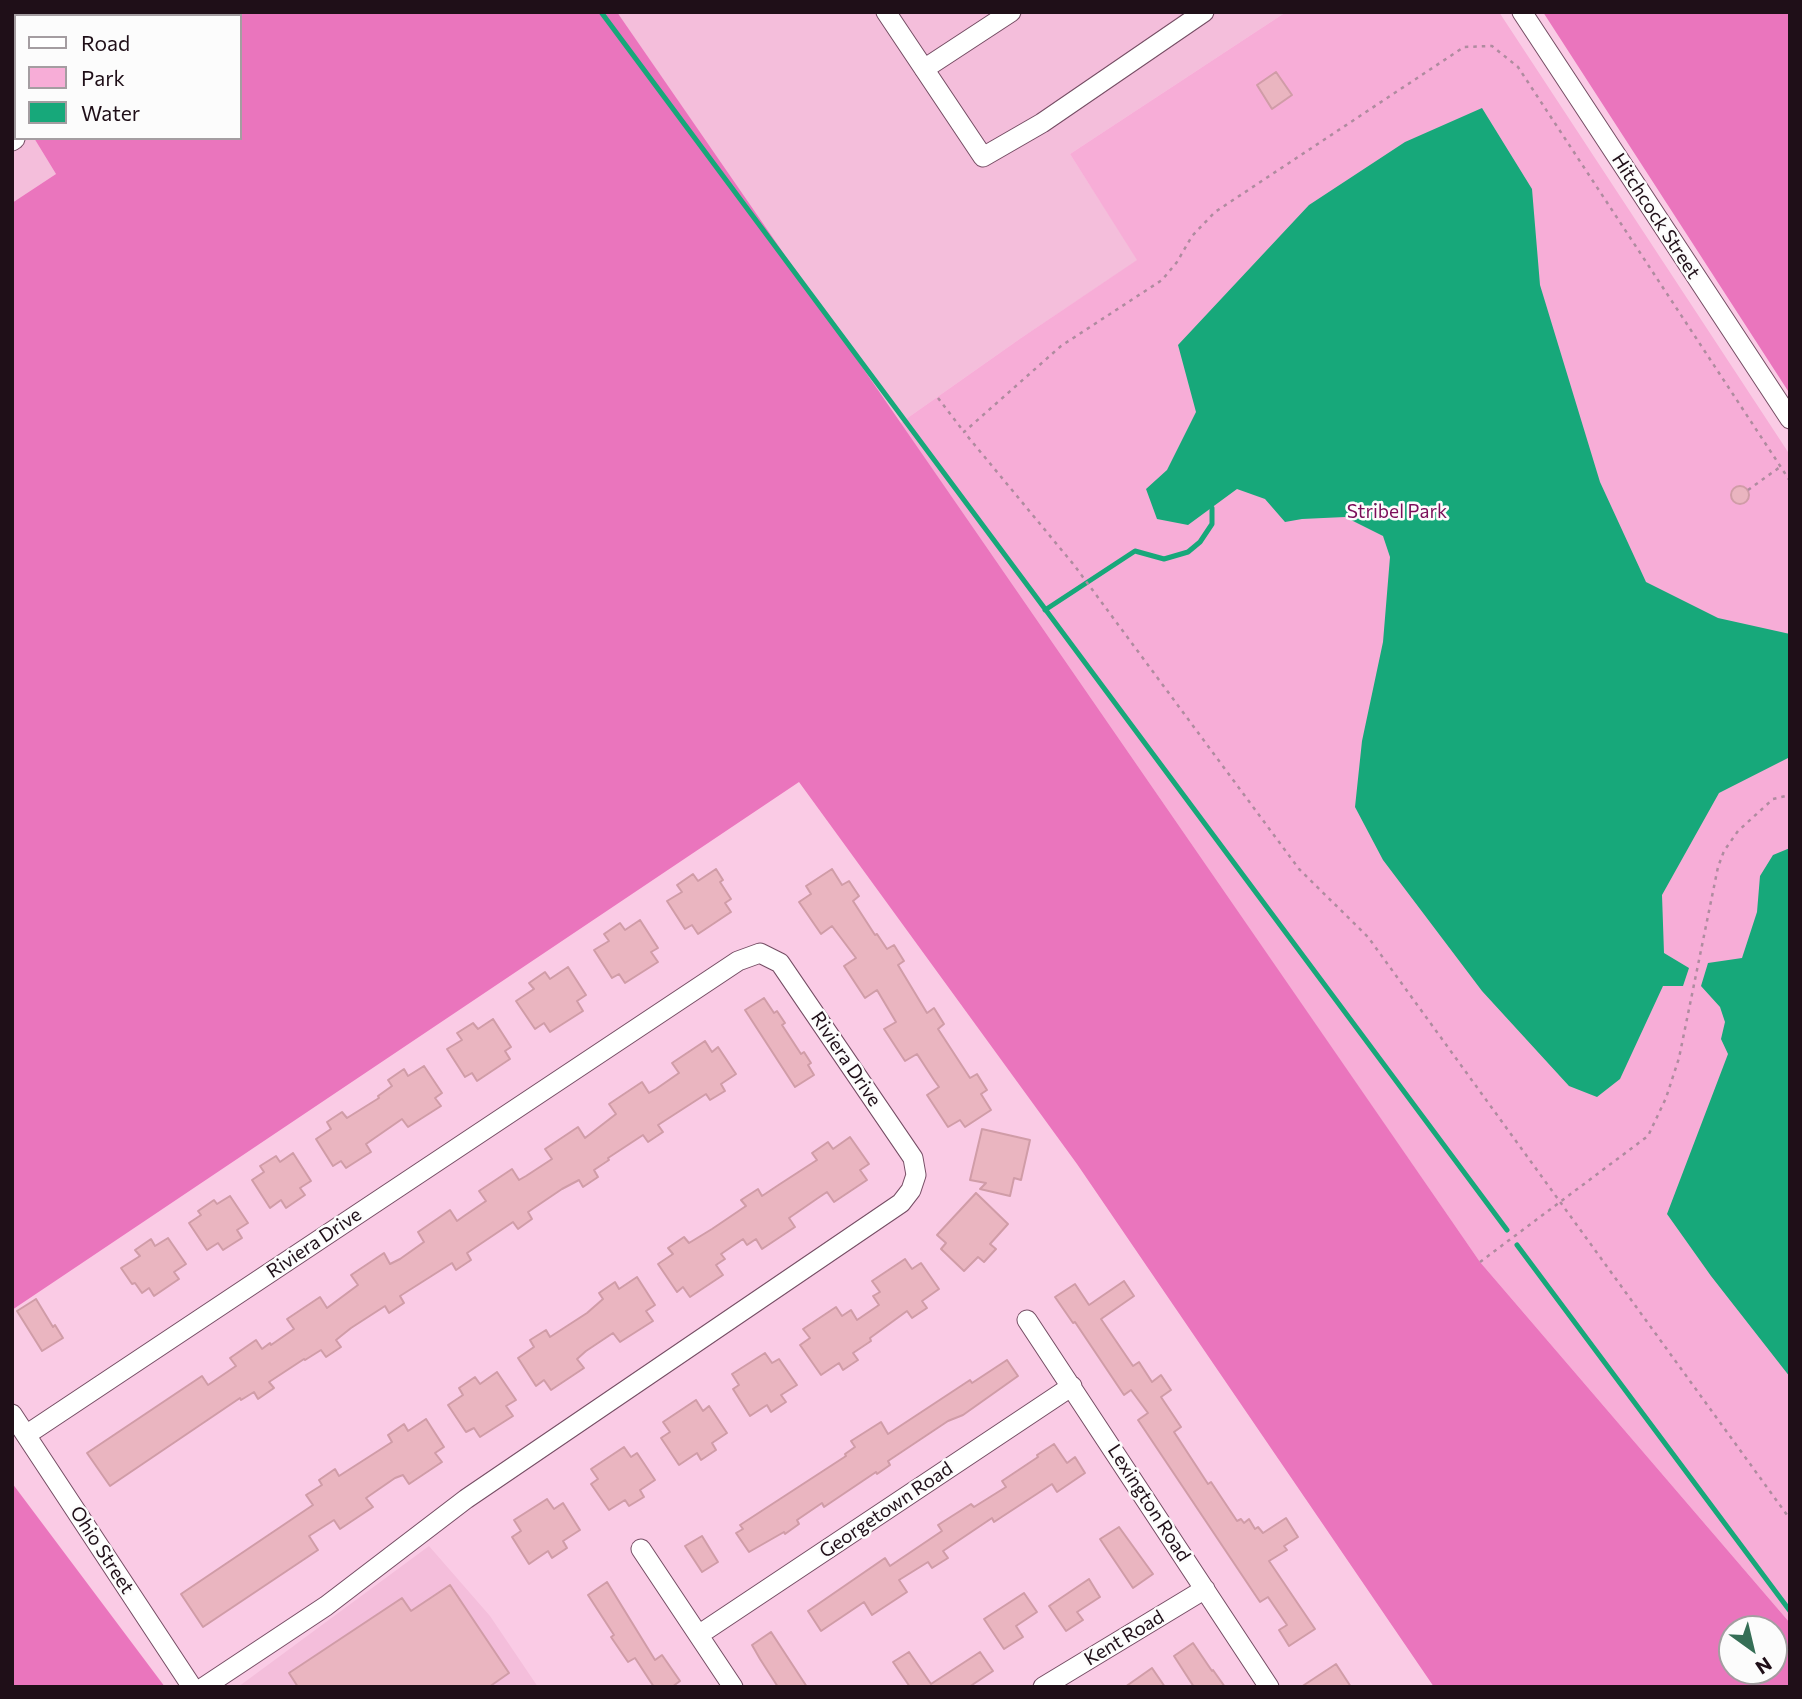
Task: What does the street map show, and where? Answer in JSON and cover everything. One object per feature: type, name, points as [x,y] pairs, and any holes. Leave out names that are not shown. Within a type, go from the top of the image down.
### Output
[{"type":"street","points":[[886,12],[983,157],[1042,122],[1204,12]]},
{"type":"street","points":[[924,69],[1010,12]]},
{"type":"street","name":"Hitchcock Street","points":[[1522,12],[1790,419]]},
{"type":"street","name":"Riviera Drive","points":[[26,1435],[738,961],[760,953],[780,963],[913,1158],[916,1175],[911,1190],[901,1203],[466,1499],[326,1606],[204,1687]]},
{"type":"street","name":"Lexington Road","points":[[1027,1320],[1269,1687]]},
{"type":"street","name":"Georgetown Road","points":[[699,1634],[1072,1386]]},
{"type":"street","name":"Ohio Street","points":[[12,1414],[192,1687]]},
{"type":"street","points":[[641,1549],[733,1687]]},
{"type":"street","name":"Kent Road","points":[[1043,1687],[1205,1589]]},
{"type":"path","points":[[964,432],[1061,346],[1162,280],[1177,262],[1192,236],[1215,212],[1464,47],[1492,46],[1518,67],[1790,481]]},
{"type":"path","points":[[938,398],[1074,565],[1298,869],[1368,937],[1790,1519]]},
{"type":"path","points":[[1748,489],[1780,467]]},
{"type":"path","points":[[1480,1262],[1648,1136],[1666,1098],[1679,1058],[1718,867],[1724,851],[1738,831],[1773,799],[1790,795]]},
{"type":"shaded area","points":[[12,12],[107,12],[108,14],[14,14],[14,140],[35,140],[56,174],[12,203]]},
{"type":"shaded area","points":[[107,12],[617,12],[1480,1262],[1783,1615],[1718,1615],[1718,1685],[1788,1685],[1788,1621],[1790,1687],[1434,1687],[1077,1164],[799,782],[12,1310],[12,203],[56,174],[35,140],[242,140],[242,14]]},
{"type":"shaded area","points":[[617,12],[1286,12],[1070,154],[1138,260],[899,424]]},
{"type":"shaded area","points":[[1543,12],[1790,12],[1790,394]]},
{"type":"shaded area","points":[[12,1483],[165,1687],[12,1687]]},
{"type":"shaded area","points":[[429,1546],[490,1616],[538,1687],[238,1687]]},
{"type":"green space","name":"Stribel Park","points":[[1286,12],[1499,12],[1790,455],[1790,1623],[1788,1615],[1783,1615],[1480,1262],[899,424],[1137,260],[1070,154]]},
{"type":"water","points":[[1482,108],[1532,189],[1540,285],[1600,482],[1646,582],[1718,618],[1790,634],[1790,757],[1719,793],[1662,895],[1664,953],[1689,968],[1683,986],[1663,986],[1620,1079],[1597,1097],[1569,1086],[1482,991],[1383,860],[1355,807],[1362,741],[1383,642],[1390,557],[1383,536],[1345,517],[1285,522],[1265,499],[1237,489],[1188,525],[1157,519],[1146,489],[1167,470],[1196,412],[1178,345],[1309,205],[1405,142]]},
{"type":"water","points":[[1790,848],[1790,1377],[1711,1276],[1667,1214],[1728,1054],[1721,1039],[1725,1022],[1720,1007],[1701,986],[1708,963],[1742,958],[1757,912],[1760,876],[1773,855]]},
{"type":"building","points":[[1276,72],[1292,95],[1272,109],[1257,85]]},
{"type":"building","points":[[1736,486],[1744,486],[1749,495],[1747,502],[1736,504],[1731,499],[1731,491]]},
{"type":"building","points":[[716,869],[723,880],[720,882],[731,899],[725,903],[731,912],[698,934],[692,925],[685,929],[667,901],[682,892],[677,885],[693,874],[698,881]]},
{"type":"building","points":[[832,869],[842,885],[849,881],[859,896],[853,901],[875,935],[877,934],[887,949],[894,945],[904,961],[898,965],[927,1013],[934,1008],[944,1024],[938,1029],[970,1078],[977,1074],[987,1090],[981,1094],[991,1110],[965,1127],[960,1120],[948,1127],[927,1095],[939,1087],[917,1054],[905,1061],[884,1029],[896,1022],[877,990],[865,998],[844,966],[856,958],[832,926],[821,934],[799,902],[811,894],[806,886]]},
{"type":"building","points":[[640,920],[658,948],[651,952],[658,962],[625,983],[619,974],[612,978],[594,950],[609,941],[604,934],[620,923],[625,930]]},
{"type":"building","points":[[568,967],[586,995],[577,1001],[583,1011],[550,1032],[544,1023],[535,1029],[516,1001],[534,989],[529,983],[545,972],[550,979]]},
{"type":"building","points":[[764,998],[774,1013],[777,1011],[785,1023],[782,1025],[801,1054],[804,1052],[811,1063],[808,1065],[814,1075],[795,1087],[745,1010]]},
{"type":"building","points":[[493,1019],[511,1047],[505,1051],[510,1059],[477,1081],[472,1073],[465,1077],[447,1049],[462,1040],[457,1033],[473,1023],[478,1029]]},
{"type":"building","points":[[705,1041],[712,1052],[718,1047],[736,1074],[721,1084],[725,1091],[710,1100],[706,1094],[658,1125],[663,1132],[648,1142],[643,1135],[608,1158],[609,1160],[594,1170],[598,1177],[583,1187],[579,1180],[562,1189],[528,1212],[532,1219],[518,1229],[513,1222],[467,1253],[471,1260],[456,1270],[452,1263],[400,1296],[404,1303],[389,1313],[385,1306],[351,1328],[336,1340],[341,1347],[326,1357],[321,1350],[304,1359],[269,1382],[274,1388],[258,1399],[254,1392],[241,1400],[240,1398],[110,1486],[87,1453],[202,1376],[208,1385],[236,1366],[230,1358],[256,1340],[262,1349],[270,1343],[271,1345],[294,1329],[287,1319],[320,1297],[327,1308],[358,1285],[351,1275],[384,1253],[390,1264],[400,1259],[424,1242],[418,1232],[450,1210],[457,1221],[486,1201],[479,1191],[512,1169],[519,1180],[552,1159],[545,1149],[578,1127],[585,1138],[616,1114],[609,1104],[642,1082],[649,1093],[656,1089],[679,1073],[672,1063]]},
{"type":"building","points":[[424,1066],[442,1093],[435,1098],[441,1106],[408,1127],[402,1119],[366,1144],[371,1152],[346,1168],[341,1161],[333,1166],[316,1139],[331,1129],[327,1122],[342,1112],[347,1118],[379,1098],[378,1096],[392,1086],[388,1080],[404,1069],[408,1076]]},
{"type":"building","points":[[982,1129],[1030,1140],[1021,1180],[1014,1178],[1010,1196],[980,1189],[986,1183],[970,1180]]},
{"type":"building","points":[[850,1137],[869,1164],[860,1170],[867,1180],[834,1202],[827,1192],[789,1218],[795,1227],[762,1249],[756,1239],[747,1245],[743,1239],[721,1254],[725,1259],[716,1265],[723,1275],[690,1297],[683,1287],[677,1292],[658,1264],[673,1254],[668,1248],[684,1237],[689,1243],[746,1206],[741,1200],[758,1189],[762,1196],[817,1160],[812,1153],[828,1142],[833,1149]]},
{"type":"building","points":[[293,1153],[311,1181],[300,1188],[305,1195],[286,1208],[281,1200],[270,1208],[252,1180],[264,1172],[260,1166],[276,1156],[280,1162]]},
{"type":"building","points":[[976,1193],[1008,1224],[990,1244],[996,1249],[984,1262],[978,1257],[964,1271],[941,1249],[946,1243],[937,1235]]},
{"type":"building","points":[[230,1196],[248,1223],[237,1230],[242,1238],[223,1250],[218,1243],[207,1250],[189,1223],[201,1215],[198,1211],[214,1200],[217,1204]]},
{"type":"building","points":[[168,1238],[186,1264],[174,1272],[179,1279],[154,1296],[149,1288],[142,1293],[121,1268],[140,1256],[135,1250],[151,1239],[155,1246]]},
{"type":"building","points":[[905,1259],[912,1269],[921,1263],[939,1289],[922,1301],[927,1308],[912,1318],[907,1311],[853,1353],[858,1360],[843,1370],[839,1363],[821,1375],[800,1345],[810,1338],[803,1329],[836,1307],[842,1316],[851,1310],[857,1320],[879,1305],[873,1296],[880,1292],[872,1281]]},
{"type":"building","points":[[637,1277],[655,1305],[646,1311],[653,1321],[620,1342],[613,1333],[586,1351],[577,1359],[584,1368],[551,1390],[544,1380],[536,1386],[518,1358],[534,1347],[530,1340],[546,1330],[550,1337],[603,1299],[599,1293],[615,1282],[619,1289]]},
{"type":"building","points":[[1124,1281],[1134,1296],[1101,1319],[1133,1366],[1139,1362],[1152,1382],[1161,1375],[1171,1390],[1161,1397],[1181,1427],[1174,1432],[1208,1484],[1211,1482],[1237,1521],[1241,1519],[1244,1523],[1249,1519],[1255,1529],[1258,1527],[1263,1533],[1286,1518],[1298,1537],[1284,1546],[1287,1550],[1269,1561],[1315,1629],[1289,1646],[1279,1630],[1287,1625],[1268,1597],[1260,1602],[1138,1420],[1148,1413],[1131,1390],[1124,1395],[1055,1297],[1075,1284],[1089,1305]]},
{"type":"building","points":[[36,1299],[63,1338],[42,1351],[17,1311]]},
{"type":"building","points":[[765,1353],[772,1363],[779,1359],[797,1385],[781,1395],[786,1402],[771,1412],[767,1405],[750,1416],[733,1389],[739,1385],[732,1374]]},
{"type":"building","points":[[1007,1360],[1018,1376],[963,1415],[948,1421],[888,1461],[890,1465],[877,1474],[876,1472],[824,1507],[822,1503],[797,1520],[799,1524],[785,1534],[784,1532],[749,1552],[736,1533],[743,1529],[740,1525],[846,1456],[845,1454],[855,1447],[851,1441],[881,1422],[888,1434],[970,1380],[972,1383]]},
{"type":"building","points":[[497,1372],[516,1400],[506,1406],[513,1416],[480,1437],[474,1428],[466,1432],[448,1405],[463,1395],[459,1388],[475,1377],[480,1384]]},
{"type":"building","points":[[696,1400],[703,1411],[709,1406],[727,1433],[712,1443],[716,1450],[701,1460],[697,1453],[679,1465],[661,1438],[670,1432],[663,1422]]},
{"type":"building","points":[[426,1419],[444,1447],[435,1453],[442,1462],[409,1484],[403,1475],[395,1478],[366,1498],[373,1507],[340,1529],[334,1520],[309,1536],[318,1550],[203,1627],[181,1594],[313,1505],[306,1495],[322,1485],[319,1480],[335,1469],[339,1476],[392,1442],[388,1435],[404,1424],[408,1431]]},
{"type":"building","points":[[1054,1444],[1067,1463],[1075,1457],[1085,1473],[1057,1492],[1052,1484],[994,1522],[992,1518],[943,1551],[948,1558],[932,1568],[928,1562],[899,1580],[907,1592],[872,1615],[864,1602],[821,1631],[808,1611],[885,1558],[890,1566],[942,1531],[938,1525],[971,1504],[974,1507],[1006,1487],[1002,1481]]},
{"type":"building","points":[[624,1447],[631,1457],[637,1453],[655,1480],[640,1490],[644,1497],[629,1506],[625,1500],[609,1510],[591,1484],[598,1479],[591,1469]]},
{"type":"building","points":[[547,1499],[554,1509],[563,1503],[580,1530],[563,1541],[567,1548],[552,1558],[548,1551],[529,1564],[512,1537],[521,1531],[514,1520]]},
{"type":"building","points":[[1119,1527],[1153,1574],[1133,1588],[1100,1539]]},
{"type":"building","points":[[702,1536],[718,1562],[702,1572],[685,1546]]},
{"type":"building","points":[[1089,1579],[1100,1597],[1077,1612],[1083,1620],[1066,1631],[1049,1606]]},
{"type":"building","points":[[607,1582],[655,1660],[662,1655],[680,1681],[672,1687],[654,1687],[635,1658],[628,1662],[611,1637],[614,1635],[588,1595]]},
{"type":"building","points":[[450,1585],[509,1673],[489,1687],[298,1687],[289,1673],[402,1598],[411,1611]]},
{"type":"building","points":[[1024,1593],[1037,1612],[1016,1626],[1023,1637],[1004,1649],[984,1619]]},
{"type":"building","points":[[771,1632],[807,1687],[778,1687],[752,1645]]},
{"type":"building","points":[[1193,1643],[1225,1687],[1194,1687],[1174,1656]]},
{"type":"building","points":[[909,1652],[931,1684],[980,1652],[993,1671],[969,1687],[910,1687],[893,1662]]},
{"type":"building","points":[[1336,1664],[1351,1687],[1301,1687]]},
{"type":"building","points":[[1152,1668],[1165,1687],[1125,1687]]},
{"type":"waterway","points":[[601,12],[1507,1230]]},
{"type":"waterway","points":[[1045,610],[1135,551],[1164,559],[1188,552],[1200,542],[1212,524],[1212,508]]},
{"type":"waterway","points":[[1517,1245],[1790,1611]]}]
